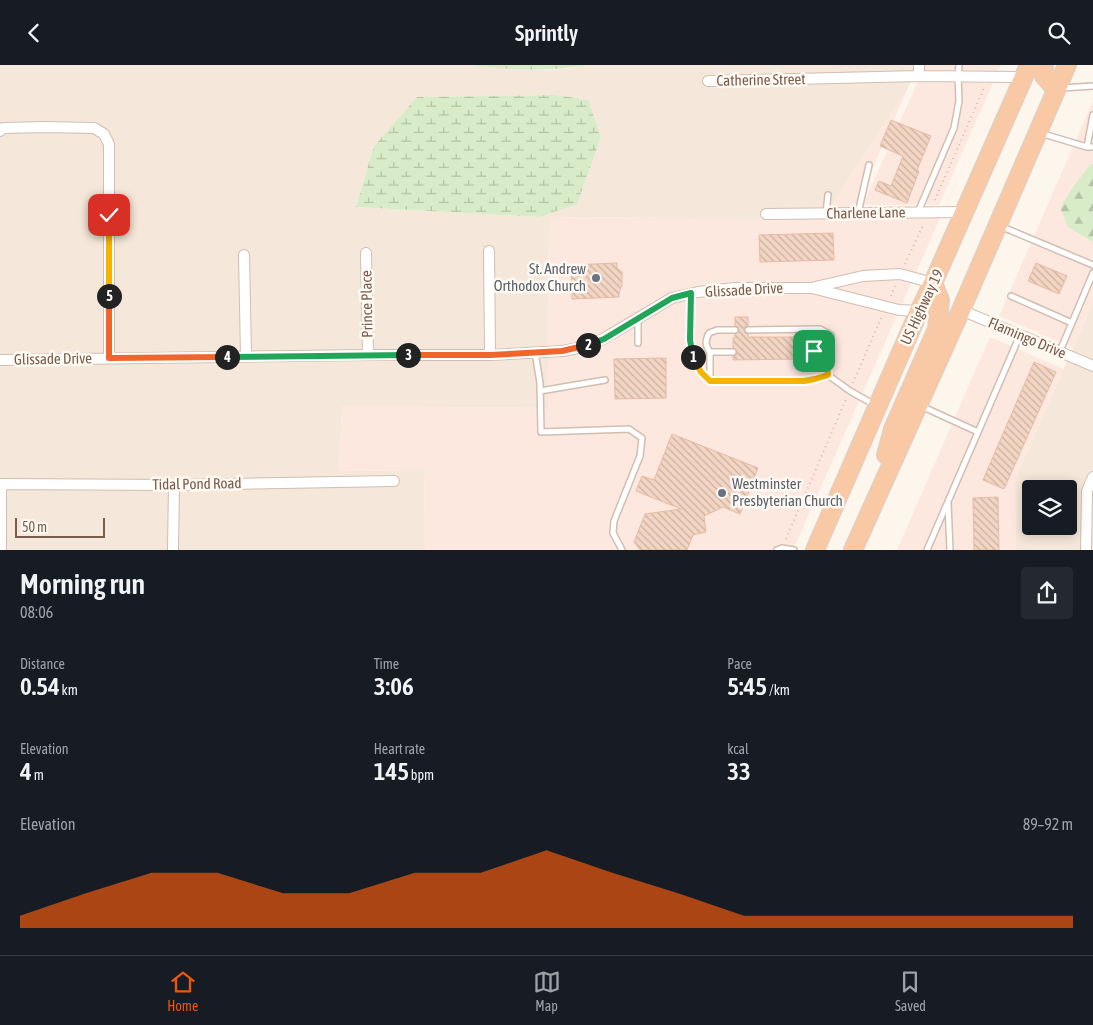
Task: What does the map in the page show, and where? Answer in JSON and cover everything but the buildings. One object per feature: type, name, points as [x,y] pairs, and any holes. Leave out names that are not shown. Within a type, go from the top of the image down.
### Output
[{"type":"highway","points":[[1044,65],[1044,76],[1056,89]]},
{"type":"highway","points":[[853,550],[961,310],[1067,65]]},
{"type":"highway","name":"US Highway 19","points":[[815,550],[1026,71]]},
{"type":"highway","points":[[872,506],[893,429],[937,329],[940,299],[933,283]]},
{"type":"street","name":"Catherine Street","points":[[708,81],[919,70],[958,76],[1026,71]]},
{"type":"street","points":[[0,131],[3,128],[94,128],[104,134],[109,144],[109,358]]},
{"type":"street","name":"Charlene Lane","points":[[766,214],[965,212]]},
{"type":"street","points":[[489,251],[490,355]]},
{"type":"street","name":"Prince Place","points":[[366,253],[368,355]]},
{"type":"street","points":[[244,255],[246,356]]},
{"type":"street","name":"Glissade Drive","points":[[0,360],[490,355],[562,351],[584,347],[604,339],[672,298],[691,293],[735,288],[812,288],[863,276],[900,273],[933,283]]},
{"type":"street","name":"Glissade Drive","points":[[812,288],[899,309],[919,311]]},
{"type":"street","name":"Flamingo Drive","points":[[961,310],[1093,365]]},
{"type":"street","points":[[1086,550],[1087,491],[1093,477]]},
{"type":"street","name":"Tidal Pond Road","points":[[0,482],[174,485],[394,481]]},
{"type":"street","points":[[0,482],[1,550]]},
{"type":"street","points":[[172,550],[174,485]]},
{"type":"lane","points":[[918,213],[954,128],[959,101],[959,65]]},
{"type":"lane","points":[[1056,89],[1093,86]]},
{"type":"lane","points":[[1038,132],[1090,147],[1093,115]]},
{"type":"lane","points":[[858,213],[869,165]]},
{"type":"lane","points":[[826,214],[828,195]]},
{"type":"lane","points":[[998,225],[1093,265]]},
{"type":"lane","points":[[1060,351],[1093,273]]},
{"type":"lane","points":[[691,293],[690,340],[692,357],[701,372],[710,381],[804,381],[828,375]]},
{"type":"lane","points":[[1011,295],[1072,323]]},
{"type":"lane","points":[[638,318],[638,343]]},
{"type":"lane","points":[[748,330],[820,329],[831,335],[831,352],[827,356],[828,375]]},
{"type":"lane","points":[[710,381],[710,352],[706,347],[706,339],[709,333],[717,330],[735,330]]},
{"type":"lane","points":[[927,550],[1020,334]]},
{"type":"lane","points":[[814,351],[827,356]]},
{"type":"lane","points":[[535,352],[540,391],[541,432],[629,429],[642,438],[640,456],[614,521],[613,533],[622,550]]},
{"type":"lane","points":[[710,352],[733,352]]},
{"type":"lane","points":[[828,375],[850,391],[878,406]]},
{"type":"lane","points":[[540,391],[605,380]]},
{"type":"lane","points":[[918,405],[978,432]]},
{"type":"lane","points":[[948,501],[950,550]]},
{"type":"lane","points":[[777,550],[782,548],[794,550]]},
{"type":"shaded area","points":[[0,65],[472,65],[544,70],[589,65],[915,65],[915,72],[908,88],[823,219],[549,217],[548,408],[342,406],[339,471],[424,470],[425,550],[0,550]],"holes":[[[556,95],[587,100],[601,137],[577,204],[539,217],[356,207],[374,146],[417,97]]]},
{"type":"shaded area","points":[[925,65],[1001,65],[939,205],[863,205]]},
{"type":"shaded area","points":[[908,88],[858,202],[864,212],[945,208],[793,550],[425,550],[424,470],[339,471],[342,406],[548,408],[549,217],[823,219]]},
{"type":"shaded area","points":[[1093,101],[1093,164],[1091,164],[1068,227],[1093,242],[1093,303],[1073,348],[999,316]]},
{"type":"shaded area","points":[[1093,303],[1093,550],[1016,550],[1015,479]]},
{"type":"shaded area","points":[[990,337],[1064,369],[1015,479],[1016,550],[897,550]]},
{"type":"green space","points":[[472,65],[589,65],[560,69],[530,69]]},
{"type":"green space","points":[[556,95],[588,100],[601,137],[577,204],[539,217],[356,207],[374,146],[417,97]]},
{"type":"green space","points":[[1091,164],[1093,164],[1093,242],[1068,227],[1060,208]]},
{"type":"place","name":"St. Andrew Orthodox Church","points":[[596,278]]},
{"type":"place","name":"Westminster Presbyterian Church","points":[[722,493]]},
{"type":"route","points":[[109,215],[109,358],[490,355],[562,351],[584,347],[604,339],[672,298],[691,293],[690,340],[692,357],[701,372],[710,381],[804,381],[828,375],[827,356],[814,351]]}]
